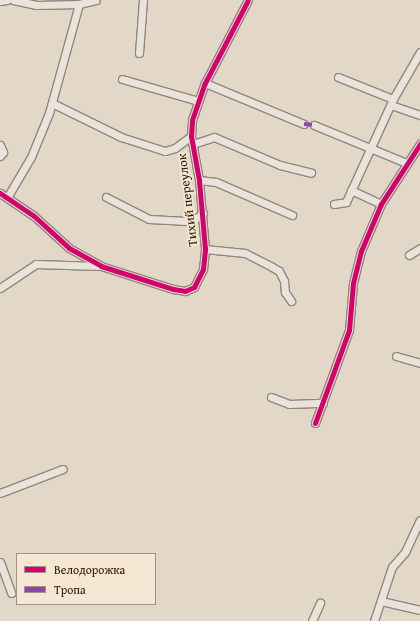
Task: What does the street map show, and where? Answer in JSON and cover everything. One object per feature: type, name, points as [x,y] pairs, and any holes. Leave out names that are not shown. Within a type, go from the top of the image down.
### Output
[{"type":"street","points":[[0,1],[7,0]]},
{"type":"street","points":[[13,0],[36,5],[79,4],[96,0]]},
{"type":"street","points":[[139,53],[143,0]]},
{"type":"street","name":"Тихий переулок","points":[[100,266],[173,289],[185,291],[194,287],[203,269],[205,249],[199,180],[191,136],[192,120],[205,83],[248,0]]},
{"type":"street","points":[[8,196],[31,157],[52,103],[79,4]]},
{"type":"street","points":[[334,204],[346,202],[392,102],[420,52]]},
{"type":"street","points":[[338,77],[420,115]]},
{"type":"street","points":[[122,79],[198,101]]},
{"type":"street","points":[[205,83],[304,124]]},
{"type":"street","name":"Тихий переулок","points":[[52,103],[121,137],[165,151],[175,148],[191,136]]},
{"type":"street","points":[[314,125],[406,162]]},
{"type":"street","points":[[193,144],[214,137],[280,166],[311,173]]},
{"type":"street","points":[[0,144],[3,152],[0,156]]},
{"type":"street","points":[[315,423],[349,330],[353,282],[361,251],[381,204],[406,162],[420,144]]},
{"type":"street","points":[[199,180],[216,182],[292,215]]},
{"type":"street","points":[[351,190],[381,204]]},
{"type":"street","points":[[0,193],[8,196],[34,216],[69,248],[100,266]]},
{"type":"street","name":"Тихий переулок","points":[[106,197],[149,219],[187,221],[195,219],[203,213]]},
{"type":"street","points":[[409,255],[420,248]]},
{"type":"street","points":[[205,249],[240,252],[279,271],[284,281],[285,292],[291,301]]},
{"type":"street","points":[[0,288],[36,264],[100,266]]},
{"type":"street","points":[[396,356],[420,363]]},
{"type":"street","points":[[271,397],[289,404],[323,403]]},
{"type":"street","points":[[0,493],[63,469]]},
{"type":"street","points":[[374,621],[392,567],[405,552],[420,520]]},
{"type":"street","points":[[0,562],[10,593]]},
{"type":"street","points":[[380,601],[420,610]]},
{"type":"street","points":[[312,621],[320,602]]},
{"type":"marked path","points":[[304,124],[314,125]]},
{"type":"cycle path","points":[[0,193],[34,216],[69,248],[101,266],[173,289],[185,291],[194,287],[203,269],[205,249],[199,180],[191,136],[192,120],[205,83],[248,0]]},
{"type":"cycle path","points":[[315,423],[349,330],[353,283],[361,251],[381,204],[420,144]]}]
